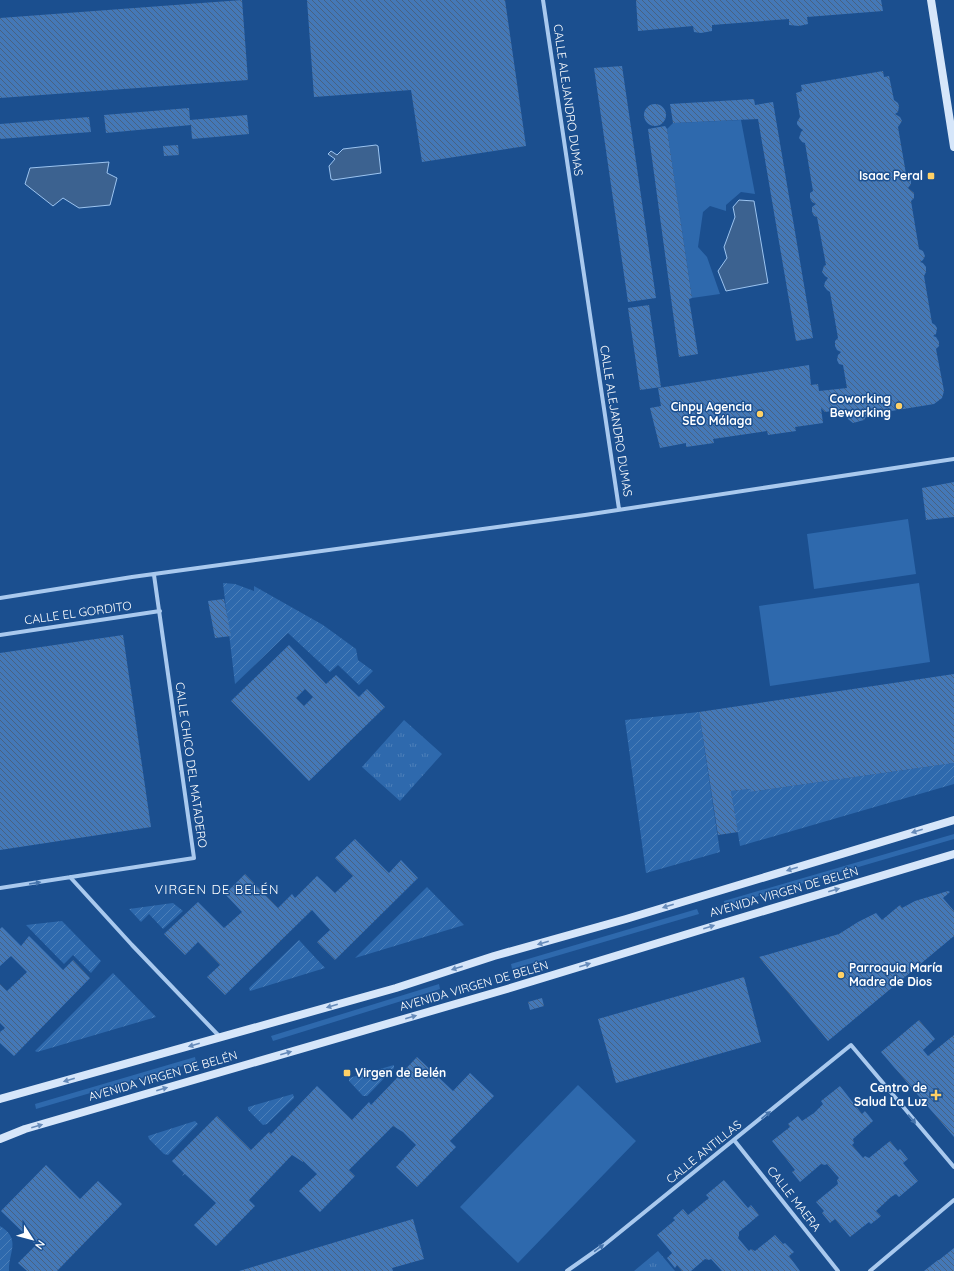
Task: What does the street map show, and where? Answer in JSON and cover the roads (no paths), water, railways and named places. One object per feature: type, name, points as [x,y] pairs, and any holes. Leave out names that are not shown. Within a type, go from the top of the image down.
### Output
[{"type":"street","name":"CALLE ALEJANDRO DUMAS","points":[[543,0],[619,509],[954,459]]},
{"type":"street","points":[[931,0],[954,147]]},
{"type":"street","points":[[0,598],[619,509]]},
{"type":"street","name":"CALLE CHICO DEL MATADERO","points":[[0,888],[194,858],[154,575]]},
{"type":"street","name":"CALLE EL GORDITO","points":[[0,635],[160,611]]},
{"type":"street","name":"AVENIDA VIRGEN DE BELÉN","points":[[0,1099],[396,988],[494,956],[626,919],[954,820]]},
{"type":"street","name":"AVENIDA VIRGEN DE BELÉN","points":[[0,1139],[25,1129],[507,989],[954,854]]},
{"type":"street","points":[[70,877],[99,910],[221,1038]]},
{"type":"street","name":"CALLE ANTILLAS","points":[[567,1271],[604,1245],[851,1045],[954,1167]]},
{"type":"street","name":"CALLE MAERA","points":[[734,1140],[838,1271]]},
{"type":"street","points":[[870,1271],[876,1269],[954,1200]]},
{"type":"place","name":"Isaac Peral","points":[[931,176]]},
{"type":"place","name":"Coworking Beworking","points":[[899,406]]},
{"type":"place","name":"Cinpy Agencia SEO Málaga","points":[[760,414]]},
{"type":"place","name":"Parroquia María Madre de Dios","points":[[841,975]]},
{"type":"place","name":"Virgen de Belén","points":[[347,1073]]},
{"type":"place","name":"Centro de Salud La Luz","points":[[936,1095]]},
{"type":"district","name":"VIRGEN DE BELÉN","points":[[217,889]]}]
